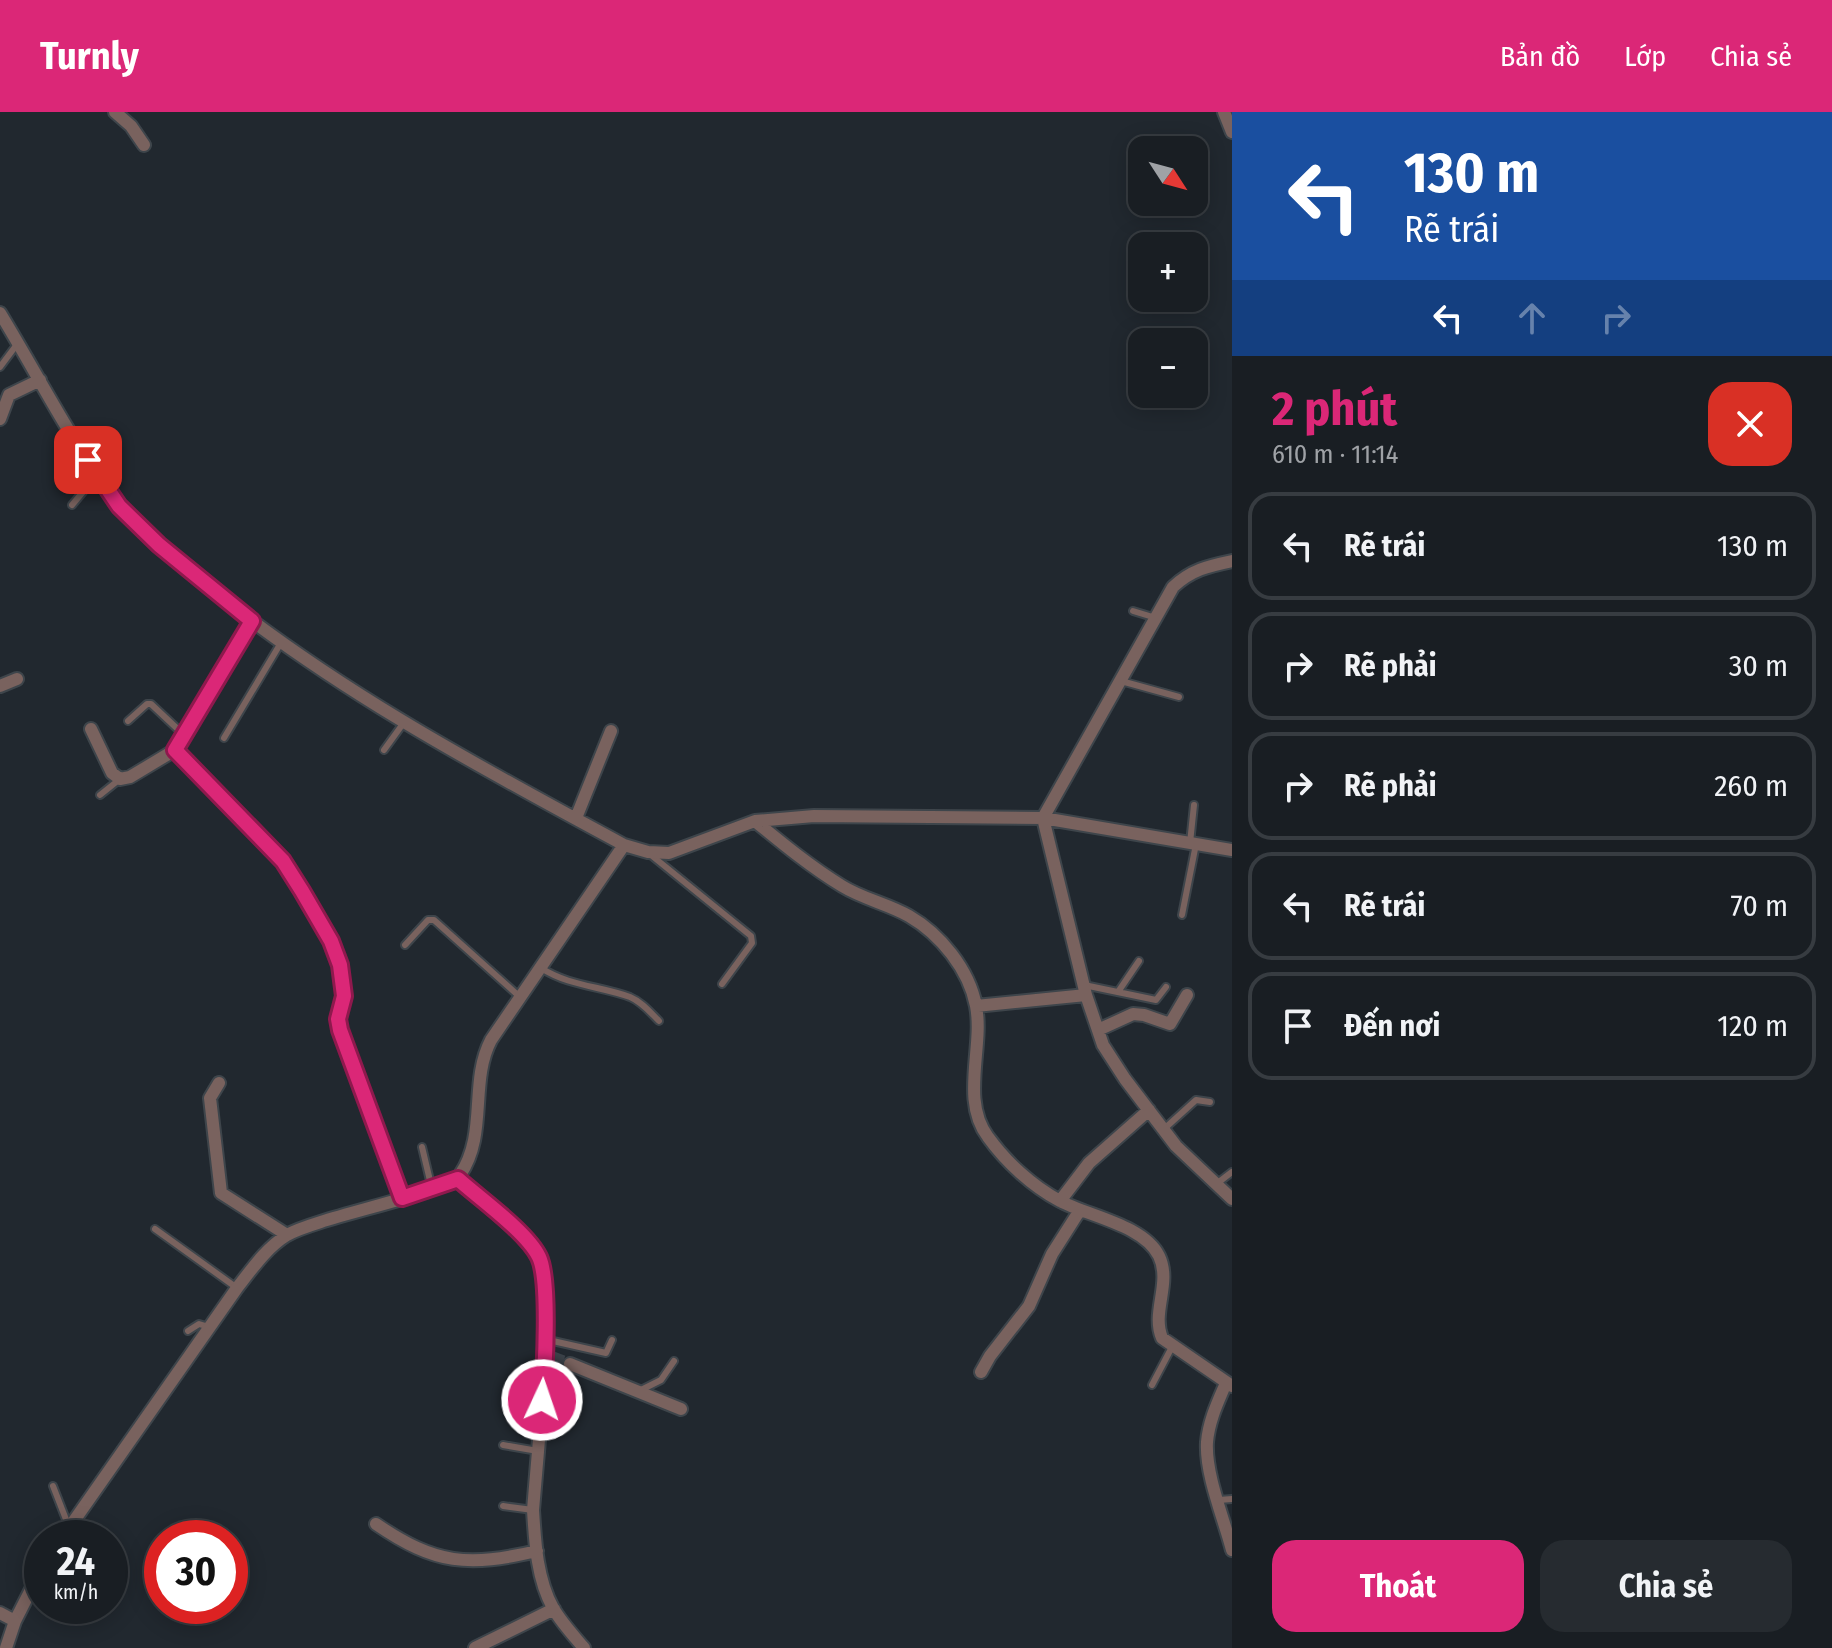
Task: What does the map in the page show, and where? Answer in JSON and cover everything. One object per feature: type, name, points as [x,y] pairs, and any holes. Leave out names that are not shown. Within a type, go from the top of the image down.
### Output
[{"type":"street","points":[[115,112],[131,126],[144,145]]},
{"type":"street","points":[[1224,112],[1232,132]]},
{"type":"street","points":[[0,313],[119,506],[159,545],[252,621],[405,721],[624,845],[648,852],[669,853],[755,821],[814,816],[1043,818],[1232,850]]},
{"type":"street","points":[[0,419],[9,395],[40,380]]},
{"type":"street","points":[[1232,561],[1186,575],[1173,587],[1043,818],[1085,990],[1103,1045],[1176,1146],[1232,1199]]},
{"type":"street","points":[[91,729],[112,773],[120,779],[130,777],[175,750],[252,621]]},
{"type":"street","points":[[0,686],[17,679]]},
{"type":"street","points":[[576,818],[611,731]]},
{"type":"street","points":[[175,750],[283,861],[331,941],[343,983],[344,996],[338,1019],[340,1030],[402,1198]]},
{"type":"street","points":[[755,821],[846,889],[907,915],[929,930],[952,953],[976,1006],[974,1084],[977,1114],[986,1135],[1034,1185],[1060,1201],[1139,1235],[1157,1251],[1164,1267],[1159,1331],[1162,1338],[1229,1384],[1214,1410],[1207,1444],[1209,1464],[1225,1500],[1232,1550]]},
{"type":"street","points":[[74,1520],[209,1327],[268,1250],[287,1235],[314,1224],[458,1179],[470,1157],[475,1135],[481,1059],[624,845]]},
{"type":"street","points":[[976,1006],[1085,990]]},
{"type":"street","points":[[1098,1030],[1133,1014],[1170,1024],[1187,995]]},
{"type":"street","points":[[219,1083],[210,1098],[221,1193],[287,1235]]},
{"type":"street","points":[[1060,1201],[1089,1163],[1149,1110]]},
{"type":"street","points":[[458,1179],[524,1238],[538,1256],[544,1277],[544,1339],[548,1356],[533,1510],[537,1551],[542,1581],[554,1609],[584,1648]]},
{"type":"street","points":[[981,1372],[1029,1306],[1052,1254],[1080,1210]]},
{"type":"street","points":[[570,1364],[681,1409]]},
{"type":"street","points":[[376,1524],[402,1542],[447,1559],[472,1562],[497,1560],[537,1551]]},
{"type":"street","points":[[6,1648],[24,1603]]},
{"type":"street","points":[[475,1648],[554,1609]]},
{"type":"street","points":[[0,1613],[15,1621]]},
{"type":"lane","points":[[0,367],[18,343]]},
{"type":"lane","points":[[72,505],[98,474]]},
{"type":"lane","points":[[1133,611],[1156,618]]},
{"type":"lane","points":[[224,738],[282,641]]},
{"type":"lane","points":[[1121,681],[1179,697]]},
{"type":"lane","points":[[128,721],[151,704],[184,735]]},
{"type":"lane","points":[[384,750],[405,721]]},
{"type":"lane","points":[[100,795],[120,779]]},
{"type":"lane","points":[[1182,915],[1193,843],[1194,805]]},
{"type":"lane","points":[[648,852],[751,936],[752,943],[722,984]]},
{"type":"lane","points":[[405,945],[428,920],[434,920],[520,997]]},
{"type":"lane","points":[[1118,992],[1139,961]]},
{"type":"lane","points":[[540,968],[576,985],[632,998],[659,1021]]},
{"type":"lane","points":[[1085,990],[1118,992],[1156,1000],[1166,987]]},
{"type":"lane","points":[[1164,1129],[1196,1100],[1210,1102]]},
{"type":"lane","points":[[422,1147],[432,1189]]},
{"type":"lane","points":[[1215,1185],[1232,1172]]},
{"type":"lane","points":[[155,1229],[237,1288]]},
{"type":"lane","points":[[188,1331],[199,1324],[209,1327]]},
{"type":"lane","points":[[544,1339],[606,1353],[612,1340]]},
{"type":"lane","points":[[1152,1385],[1172,1347]]},
{"type":"lane","points":[[638,1391],[661,1380],[674,1361]]},
{"type":"lane","points":[[541,1419],[569,1418],[575,1393]]},
{"type":"lane","points":[[503,1445],[538,1451]]},
{"type":"lane","points":[[53,1486],[63,1520]]},
{"type":"lane","points":[[503,1506],[533,1510]]},
{"type":"tunnel","points":[[552,1357],[570,1364]]},
{"type":"route","points":[[88,460],[119,506],[159,545],[252,621],[175,750],[283,861],[331,941],[343,983],[344,996],[338,1019],[340,1030],[402,1198],[458,1179],[524,1238],[538,1256],[544,1277],[542,1400]]}]
